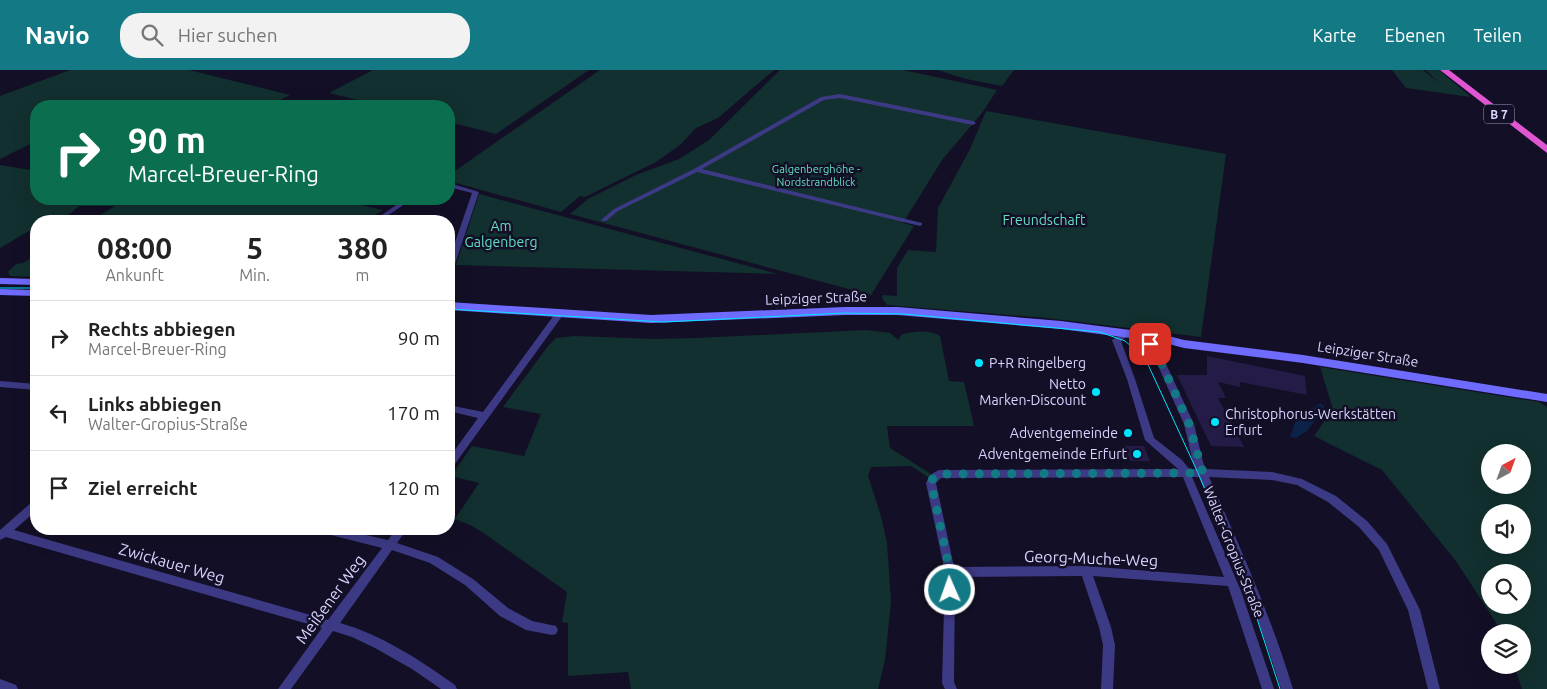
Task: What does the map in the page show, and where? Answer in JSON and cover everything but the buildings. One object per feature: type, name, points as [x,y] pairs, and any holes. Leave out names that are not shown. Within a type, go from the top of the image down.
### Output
[{"type":"highway","name":"B 7","points":[[1444,70],[1547,150]]},
{"type":"highway","name":"B 7","points":[[1452,70],[1547,143]]},
{"type":"main road","points":[[0,281],[30,282]]},
{"type":"main road","points":[[0,292],[30,293]]},
{"type":"main road","name":"Leipziger Straße","points":[[455,307],[558,317],[640,328],[875,317],[1004,328],[1150,344],[1184,344]]},
{"type":"main road","name":"Leipziger Straße","points":[[455,314],[651,320],[845,311],[898,311],[1133,334],[1184,344],[1319,362],[1547,398]]},
{"type":"street","points":[[604,220],[616,210],[696,170],[823,98],[833,96],[973,122]]},
{"type":"street","points":[[696,170],[920,224]]},
{"type":"street","points":[[455,187],[476,192],[455,253]]},
{"type":"street","points":[[385,215],[400,205]]},
{"type":"street","points":[[455,457],[462,447],[472,442],[481,429],[483,419],[558,317]]},
{"type":"street","points":[[1116,340],[1133,334]]},
{"type":"street","name":"Walter-Gropius-Straße","points":[[1133,334],[1155,349],[1189,424],[1203,473],[1250,582],[1275,649],[1286,689]]},
{"type":"street","name":"Walter-Gropius-Straße","points":[[1116,340],[1131,379],[1150,440],[1179,463],[1186,474],[1231,582],[1268,689]]},
{"type":"street","points":[[0,384],[30,386]]},
{"type":"street","points":[[455,410],[483,419]]},
{"type":"street","points":[[952,689],[948,683],[950,572],[931,482],[933,478],[939,474],[1203,473],[1272,476],[1299,482],[1332,498],[1363,524],[1383,547],[1414,610],[1434,689]]},
{"type":"street","points":[[2,534],[30,510]]},
{"type":"street","name":"Zwickauer Weg","points":[[2,534],[354,632],[394,650],[429,672],[451,689]]},
{"type":"street","points":[[347,535],[434,560],[469,582],[504,612],[530,626],[552,630]]},
{"type":"street","name":"Meißener Weg","points":[[284,689],[398,535]]},
{"type":"street","points":[[1086,571],[1105,627],[1109,645],[1107,689]]},
{"type":"street","name":"Georg-Muche-Weg","points":[[950,572],[1086,571],[1231,582]]},
{"type":"street","points":[[0,685],[12,689]]},
{"type":"green space","points":[[70,70],[189,70],[290,95],[280,100],[30,100],[30,144],[0,159],[0,96]]},
{"type":"green space","points":[[373,70],[589,70],[496,134],[455,124],[455,100],[358,100],[329,93]]},
{"type":"green space","points":[[600,70],[774,70],[718,118],[696,128],[680,145],[656,162],[585,197],[580,196],[561,212],[455,183],[455,171]]},
{"type":"green space","name":"Galgenberghöhe - Nordstrandblick","points":[[780,70],[903,70],[997,90],[982,113],[942,160],[903,223],[914,226],[871,295],[570,214],[588,199],[636,175],[679,159],[709,140]]},
{"type":"green space","points":[[937,70],[1014,70],[1002,86],[966,79]]},
{"type":"green space","points":[[1392,70],[1423,70],[1439,83],[1426,70],[1439,70],[1471,97],[1406,88]]},
{"type":"green space","name":"Freundschaft","points":[[986,111],[1226,154],[1201,337],[1047,318],[887,305],[882,298],[883,295],[897,296],[897,268],[908,250],[936,252],[938,208],[970,149]]},
{"type":"green space","points":[[0,165],[30,170],[30,205],[360,205],[383,210],[376,215],[101,215],[115,206],[79,206],[69,215],[30,215],[30,230],[0,248]]},
{"type":"green space","name":"Am Galgenberg","points":[[479,194],[778,274],[456,265]]},
{"type":"green space","points":[[30,259],[30,277],[10,276],[8,272],[16,264],[23,263]]},
{"type":"green space","points":[[867,330],[890,333],[898,340],[902,334],[931,332],[940,336],[949,381],[964,382],[974,426],[887,426],[890,448],[931,474],[928,477],[911,466],[871,467],[868,476],[881,516],[887,543],[891,602],[885,660],[878,689],[631,689],[628,672],[568,676],[568,623],[562,622],[567,592],[485,534],[455,519],[479,483],[455,477],[455,470],[472,446],[524,456],[541,414],[503,407],[556,338],[575,336],[654,339]]},
{"type":"green space","points":[[1320,367],[1539,402],[1547,407],[1547,689],[1522,689],[1517,674],[1531,674],[1531,624],[1497,624],[1490,614],[1531,614],[1531,564],[1481,564],[1481,600],[1456,561],[1382,470],[1314,436],[1333,409]]},
{"type":"water","points":[[1320,403],[1324,406],[1324,409],[1307,431],[1296,438],[1290,437],[1297,417],[1287,411],[1308,410]]},
{"type":"tram line","points":[[0,288],[30,288]]},
{"type":"tram line","points":[[455,309],[664,322],[844,313],[904,314],[1100,332],[1125,341],[1145,358],[1198,473],[1246,585],[1280,689]]},
{"type":"place","name":"P+R Ringelberg","points":[[979,363]]},
{"type":"place","name":"Netto Marken-Discount","points":[[1096,392]]},
{"type":"place","name":"Christophorus-Werkstätten Erfurt","points":[[1215,422]]},
{"type":"place","name":"Adventgemeinde","points":[[1128,433]]},
{"type":"place","name":"Adventgemeinde Erfurt","points":[[1137,454]]},
{"type":"route","points":[[950,590],[950,572],[931,482],[939,474],[1203,473],[1198,462],[1189,424],[1155,349],[1150,344]]}]
